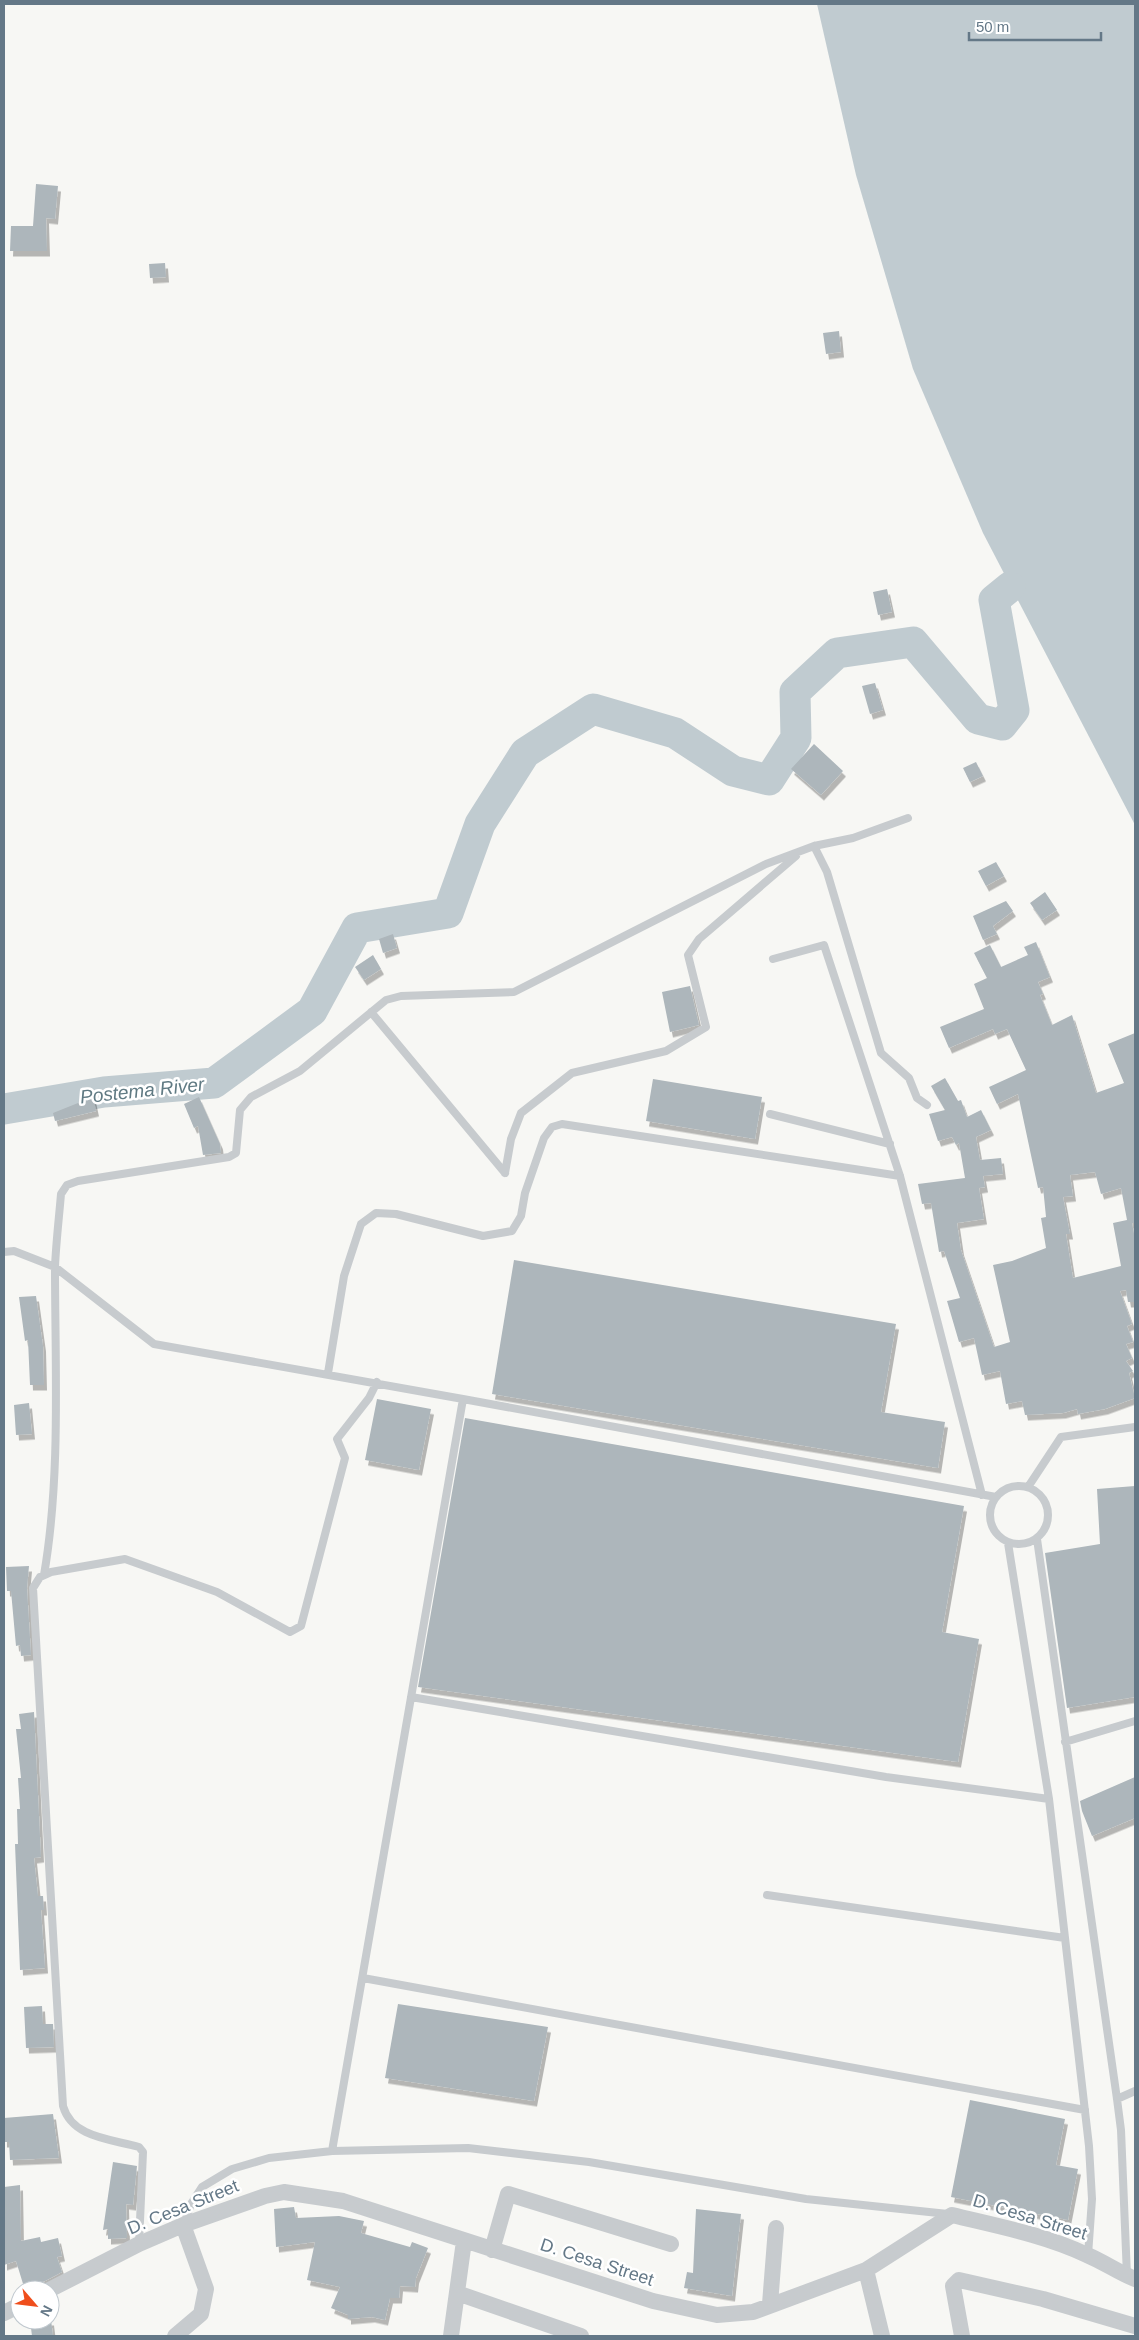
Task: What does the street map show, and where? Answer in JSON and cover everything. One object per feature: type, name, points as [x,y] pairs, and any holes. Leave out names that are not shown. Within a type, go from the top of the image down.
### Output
[{"type":"street","name":"D. Cesa Street","points":[[60,2284],[139,2244],[265,2196],[284,2192],[343,2202],[652,2301],[717,2315],[753,2312],[770,2304],[866,2270],[952,2215],[1016,2230],[1088,2255],[1131,2278]]},
{"type":"street","points":[[492,2250],[508,2194],[671,2244]]},
{"type":"street","points":[[175,2336],[202,2314],[206,2289],[183,2226]]},
{"type":"street","points":[[770,2304],[776,2228]]},
{"type":"street","points":[[451,2336],[464,2241]]},
{"type":"street","points":[[866,2270],[882,2336]]},
{"type":"street","points":[[962,2336],[952,2286],[959,2280],[1043,2299],[1135,2326]]},
{"type":"street","points":[[457,2293],[562,2333],[581,2336]]},
{"type":"lane","points":[[44,1575],[52,1518],[57,1342],[55,1267],[61,1194],[67,1185],[78,1181],[229,1157],[236,1153],[240,1110],[251,1097],[300,1071],[386,1000],[401,996],[514,992],[766,864],[814,846],[853,838],[908,818]]},
{"type":"lane","points":[[814,846],[828,872],[881,1053],[909,1078],[917,1098],[927,1105]]},
{"type":"lane","points":[[371,1012],[505,1173],[511,1139],[521,1114],[572,1073],[666,1051],[706,1027],[688,955],[698,939],[801,852]]},
{"type":"lane","points":[[773,959],[824,945],[900,1176],[982,1495]]},
{"type":"lane","points":[[770,1114],[890,1144]]},
{"type":"lane","points":[[328,1374],[344,1276],[362,1224],[376,1213],[396,1214],[483,1236],[512,1231],[521,1216],[525,1193],[544,1138],[552,1126],[562,1124],[900,1176]]},
{"type":"lane","points":[[4,1252],[14,1251],[55,1267],[154,1344],[378,1382],[996,1497]]},
{"type":"lane","points":[[139,2244],[143,2152],[139,2146],[83,2132],[70,2123],[63,2106],[33,1588],[35,1582],[44,1575],[85,1564],[125,1559],[217,1592],[290,1632],[301,1626],[344,1458],[337,1439],[369,1398],[378,1382]]},
{"type":"lane","points":[[332,2151],[463,1398]]},
{"type":"lane","points":[[1028,1487],[1060,1437],[1135,1427]]},
{"type":"lane","points":[[1011,1487],[1028,1487],[1043,1498],[1047,1506],[1047,1524],[1037,1539],[1023,1544],[1008,1542],[994,1531],[990,1522],[990,1514],[996,1497],[1011,1487]]},
{"type":"lane","points":[[1037,1539],[1121,2130],[1131,2278]]},
{"type":"lane","points":[[1008,1542],[1049,1800],[1085,2110],[1092,2200],[1088,2255]]},
{"type":"lane","points":[[411,1697],[886,1778],[1049,1800]]},
{"type":"lane","points":[[1065,1742],[1135,1721]]},
{"type":"lane","points":[[767,1895],[1065,1938]]},
{"type":"lane","points":[[363,1978],[1085,2110]]},
{"type":"lane","points":[[1117,2099],[1135,2091]]},
{"type":"lane","points":[[183,2226],[192,2204],[202,2187],[232,2169],[269,2158],[332,2151],[468,2148],[608,2165],[806,2199],[952,2215]]},
{"type":"shaded area","points":[[817,4],[1135,4],[1135,825],[983,533],[913,369],[856,175]]},
{"type":"building","points":[[36,184],[58,186],[55,219],[46,218],[47,251],[10,251],[11,226],[33,226]]},
{"type":"building","points":[[165,263],[166,277],[150,278],[149,264]]},
{"type":"building","points":[[839,331],[841,352],[826,354],[823,333]]},
{"type":"building","points":[[887,589],[892,612],[878,615],[873,592]]},
{"type":"building","points":[[875,683],[883,710],[870,714],[862,686]]},
{"type":"building","points":[[814,744],[843,771],[821,795],[791,769]]},
{"type":"building","points":[[976,762],[983,776],[970,782],[963,768]]},
{"type":"building","points":[[996,862],[1004,876],[986,886],[978,871]]},
{"type":"building","points":[[1045,892],[1057,910],[1042,920],[1030,903]]},
{"type":"building","points":[[1006,901],[1013,911],[993,926],[997,934],[983,940],[973,916]]},
{"type":"building","points":[[393,934],[397,948],[383,953],[379,939]]},
{"type":"building","points":[[1036,942],[1050,977],[1038,982],[1043,994],[1040,995],[1052,1025],[1072,1015],[1096,1093],[1124,1083],[1108,1044],[1135,1033],[1135,1223],[1132,1223],[1135,1239],[1135,1302],[1128,1302],[1126,1290],[1120,1291],[1132,1324],[1127,1326],[1133,1342],[1126,1344],[1132,1358],[1126,1361],[1133,1371],[1129,1373],[1135,1398],[1105,1409],[1078,1414],[1077,1409],[1063,1413],[1025,1415],[1022,1401],[1006,1404],[1000,1371],[982,1375],[974,1338],[959,1342],[947,1301],[960,1298],[944,1251],[939,1252],[931,1203],[922,1204],[918,1184],[965,1178],[959,1143],[956,1145],[952,1137],[938,1141],[929,1114],[945,1110],[931,1086],[945,1078],[958,1101],[961,1100],[967,1117],[981,1110],[991,1130],[976,1137],[980,1160],[1001,1158],[1003,1174],[983,1176],[985,1187],[979,1188],[984,1219],[957,1223],[961,1250],[994,1347],[1010,1342],[993,1265],[1012,1261],[1046,1248],[1041,1218],[1046,1217],[1043,1187],[1038,1188],[1018,1094],[997,1104],[989,1087],[1026,1070],[1007,1029],[995,1034],[993,1029],[949,1048],[940,1027],[984,1009],[974,984],[987,978],[974,953],[990,945],[1001,967],[1028,955],[1024,947]],"holes":[[[1095,1172],[1101,1194],[1121,1188],[1127,1220],[1113,1223],[1121,1266],[1073,1278],[1066,1234],[1070,1234],[1063,1197],[1073,1196],[1070,1175]]]},
{"type":"building","points":[[373,955],[381,969],[364,980],[355,967]]},
{"type":"building","points":[[690,986],[699,1025],[670,1032],[662,992]]},
{"type":"building","points":[[653,1079],[762,1097],[755,1139],[646,1121]]},
{"type":"building","points":[[93,1097],[96,1111],[55,1121],[53,1113]]},
{"type":"building","points":[[199,1097],[220,1144],[221,1153],[203,1155],[198,1126],[194,1128],[184,1104]]},
{"type":"building","points":[[514,1260],[896,1324],[881,1412],[945,1422],[938,1468],[492,1394]]},
{"type":"building","points":[[36,1296],[43,1346],[44,1385],[30,1385],[28,1340],[25,1341],[19,1297]]},
{"type":"building","points":[[377,1399],[431,1409],[419,1470],[365,1460]]},
{"type":"building","points":[[29,1403],[32,1434],[16,1435],[14,1405]]},
{"type":"building","points":[[465,1418],[964,1506],[942,1632],[979,1639],[958,1762],[418,1687]]},
{"type":"building","points":[[1135,1486],[1135,1697],[1067,1708],[1045,1553],[1100,1544],[1097,1489]]},
{"type":"building","points":[[29,1566],[27,1588],[31,1655],[21,1656],[20,1645],[16,1646],[11,1591],[7,1591],[6,1567]]},
{"type":"building","points":[[34,1712],[41,1857],[34,1858],[38,1896],[43,1896],[44,1910],[41,1910],[45,1968],[20,1970],[15,1844],[18,1844],[17,1809],[20,1809],[18,1778],[21,1778],[16,1729],[21,1729],[19,1714]]},
{"type":"building","points":[[1135,1777],[1135,1818],[1092,1836],[1080,1801]]},
{"type":"building","points":[[398,2004],[548,2027],[534,2101],[385,2078]]},
{"type":"building","points":[[42,2006],[43,2024],[53,2024],[54,2047],[26,2048],[24,2007]]},
{"type":"building","points":[[970,2100],[1065,2119],[1056,2165],[1078,2169],[1068,2220],[951,2197]]},
{"type":"building","points":[[53,2114],[59,2158],[10,2160],[9,2142],[4,2142],[4,2118]]},
{"type":"building","points":[[113,2162],[137,2166],[133,2205],[126,2204],[127,2238],[108,2239],[108,2229],[103,2230]]},
{"type":"building","points":[[20,2185],[21,2241],[40,2237],[41,2242],[58,2238],[62,2256],[57,2257],[62,2272],[47,2280],[22,2280],[16,2261],[4,2265],[4,2187]]},
{"type":"building","points":[[294,2207],[296,2218],[339,2216],[364,2221],[361,2233],[410,2247],[412,2242],[428,2248],[416,2278],[415,2287],[400,2286],[399,2298],[390,2298],[385,2320],[372,2317],[348,2319],[348,2315],[331,2308],[340,2287],[307,2280],[315,2242],[276,2247],[274,2209]]},
{"type":"building","points":[[696,2209],[741,2214],[732,2296],[684,2288],[687,2272],[693,2273]]},
{"type":"building","points":[[31,2330],[52,2330],[53,2336],[32,2336]]},
{"type":"waterway","name":"Postema River","points":[[4,1109],[104,1092],[214,1083],[312,1011],[357,928],[448,913],[480,824],[525,753],[593,709],[675,733],[733,771],[769,780],[796,738],[795,692],[837,653],[913,642],[978,719],[1002,725],[1014,710],[994,600],[1010,587]]}]
